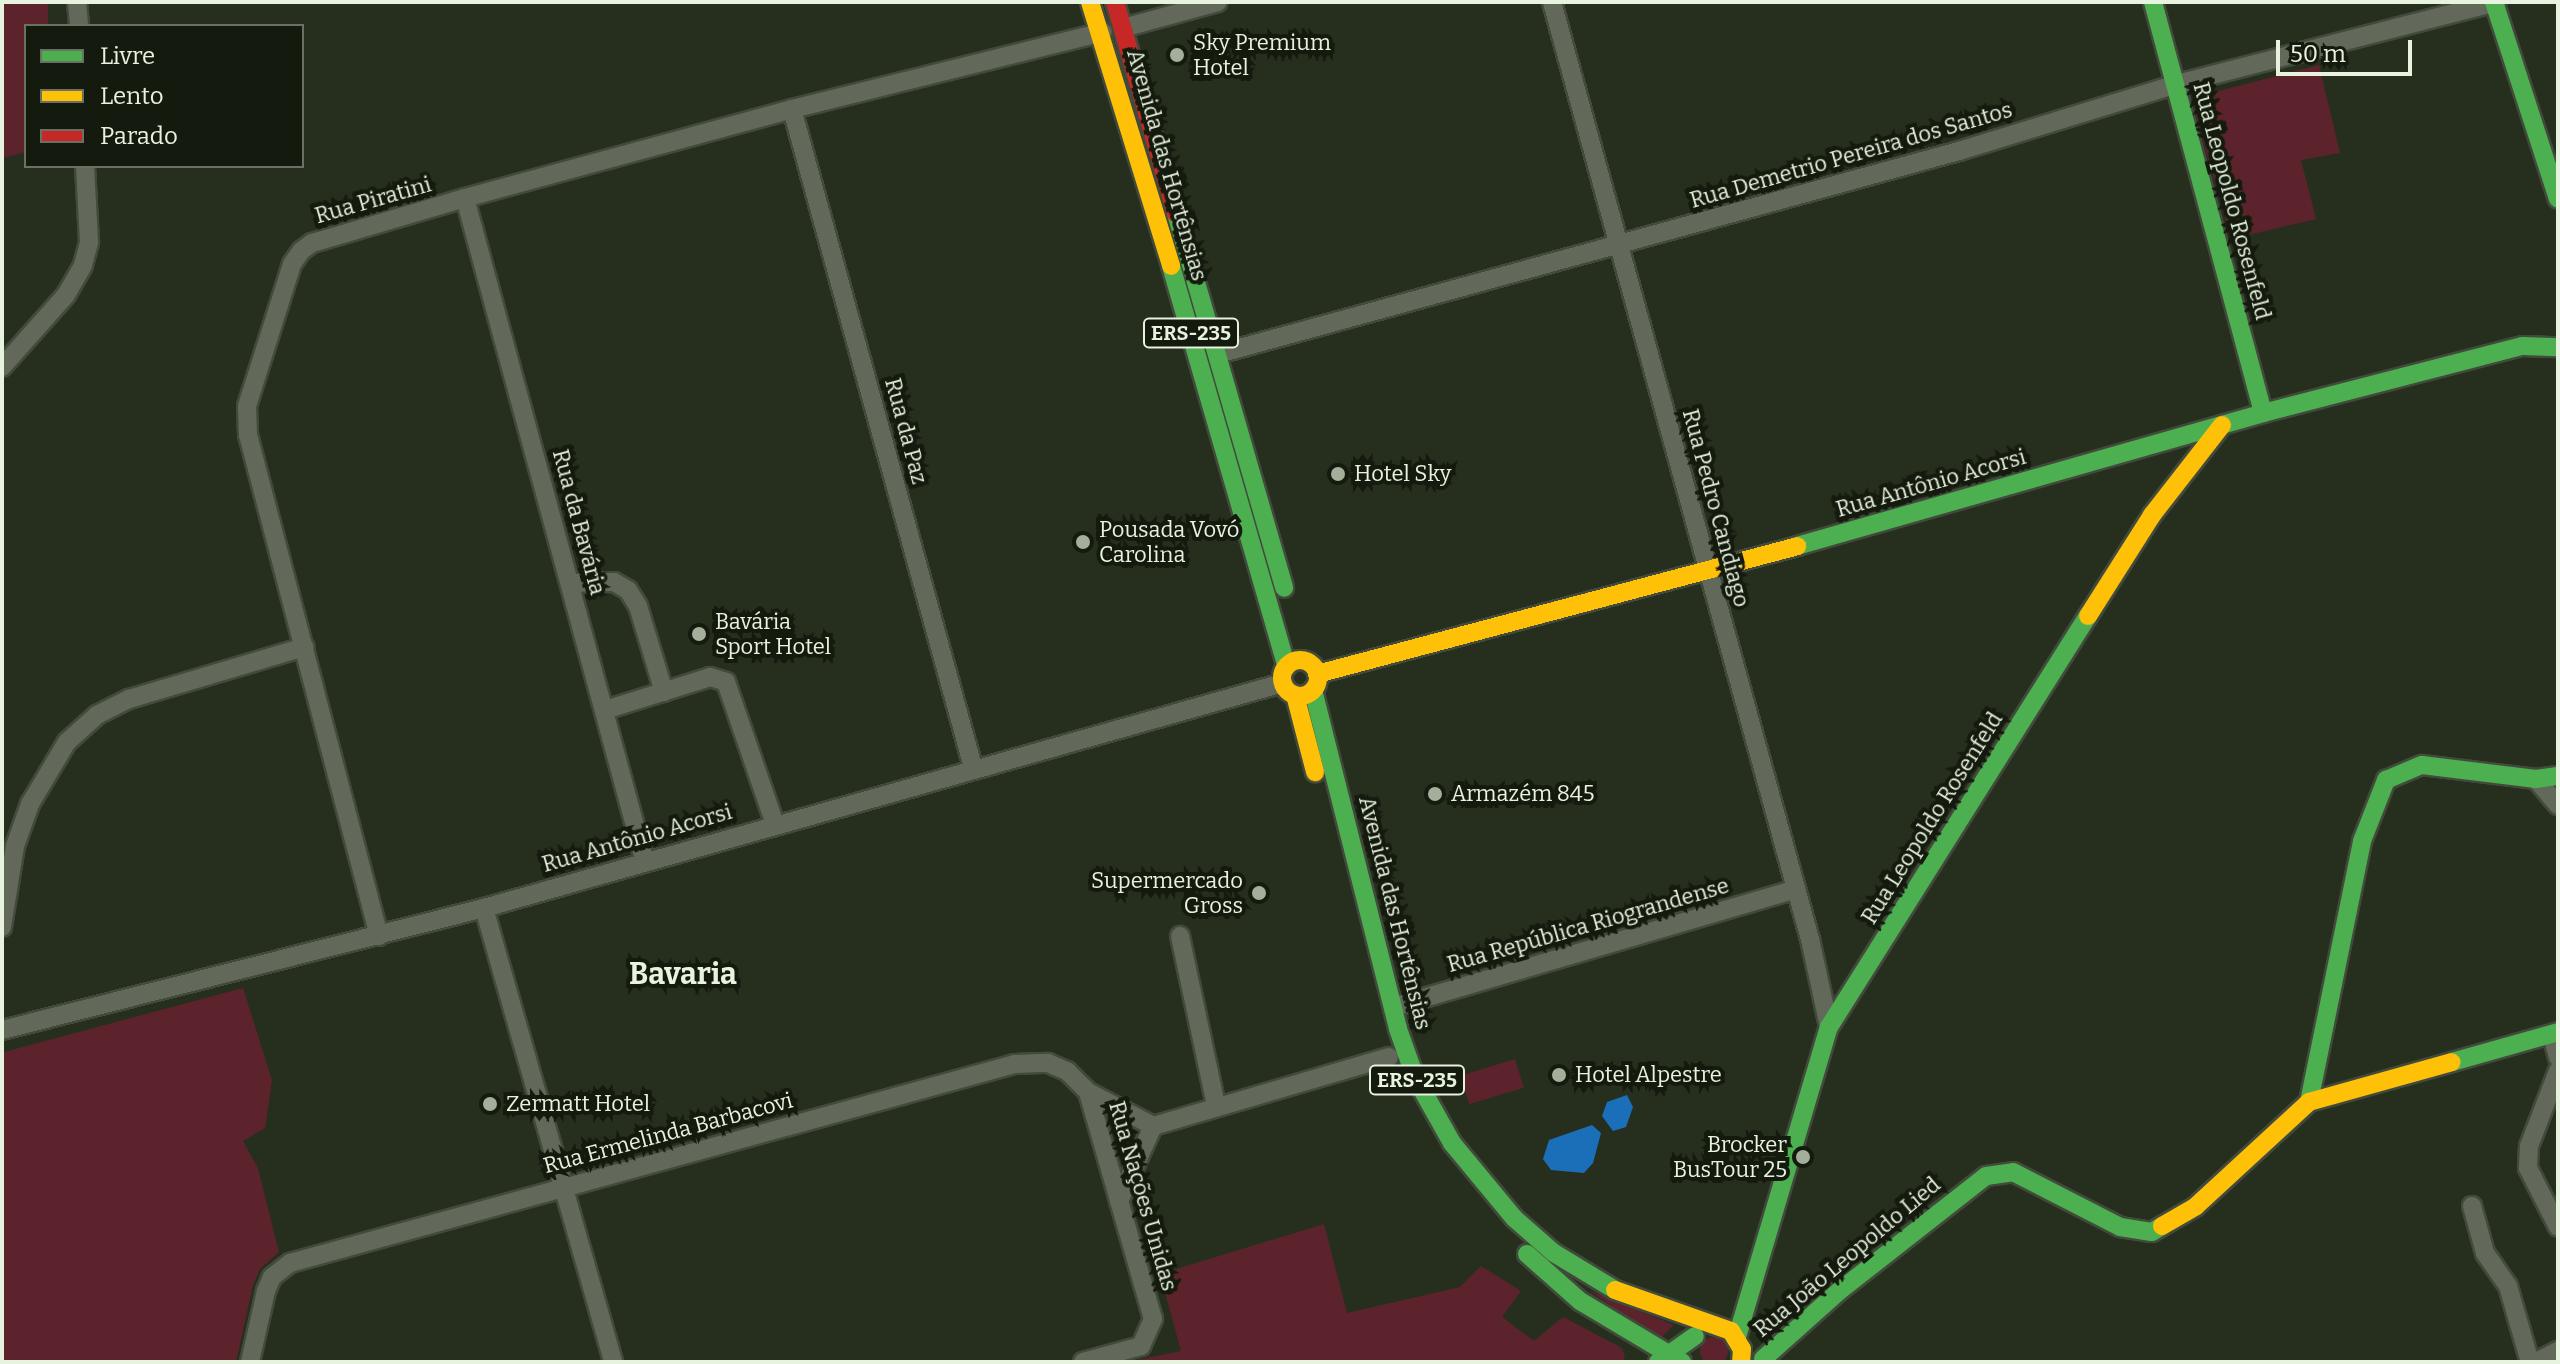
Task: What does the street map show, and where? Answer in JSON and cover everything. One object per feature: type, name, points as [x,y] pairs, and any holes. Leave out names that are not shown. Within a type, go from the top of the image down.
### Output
[{"type":"street","points":[[77,2],[79,24]]},
{"type":"street","name":"Avenida das Hortênsias","points":[[1090,2],[1103,32],[1300,678],[1415,1077],[1433,1112],[1474,1173],[1514,1218],[1601,1285],[1730,1333],[1762,1361]]},
{"type":"street","name":"Avenida das Hortênsias","points":[[1115,2],[1218,354],[1300,678],[1389,1057],[1417,1121],[1480,1208],[1580,1301],[1669,1359]]},
{"type":"street","points":[[1123,28],[1218,2]]},
{"type":"street","name":"Rua Pedro Candiago","points":[[1552,2],[1796,889],[1829,1027]]},
{"type":"street","name":"Rua Leopoldo Rosenfeld","points":[[2153,2],[2263,413]]},
{"type":"street","points":[[2495,2],[2558,199]]},
{"type":"street","name":"Rua Demetrio Pereira dos Santos","points":[[1218,354],[1621,246],[2177,84],[2495,2]]},
{"type":"street","name":"Rua Piratini","points":[[379,936],[248,435],[247,406],[292,264],[312,243],[465,198],[792,109],[1103,32]]},
{"type":"street","name":"Rua da Paz","points":[[792,109],[973,767]]},
{"type":"street","points":[[2,367],[66,295],[83,265],[89,242],[85,168]]},
{"type":"street","name":"Rua da Bavária","points":[[465,198],[644,859]]},
{"type":"street","name":"Rua Antônio Acorsi","points":[[2,1030],[484,908],[644,859],[973,767],[1708,571],[2263,413],[2523,346],[2558,347]]},
{"type":"street","name":"Rua Leopoldo Rosenfeld","points":[[1741,1362],[1730,1333],[1754,1272],[1829,1027],[2152,515],[2222,425]]},
{"type":"street","points":[[570,583],[614,582],[628,590],[638,606],[664,692]]},
{"type":"street","points":[[2,927],[15,846],[30,804],[67,742],[97,715],[129,699],[304,647]]},
{"type":"street","points":[[605,710],[710,677],[731,688],[775,824]]},
{"type":"street","points":[[2309,1102],[2362,841],[2378,791],[2396,772],[2422,765],[2536,779],[2558,776]]},
{"type":"street","points":[[2536,779],[2558,805]]},
{"type":"street","name":"Rua República Riograndense","points":[[1393,1007],[1796,889]]},
{"type":"street","points":[[484,908],[566,1185],[613,1362]]},
{"type":"street","points":[[1180,936],[1216,1105]]},
{"type":"street","points":[[2555,1034],[2558,1057]]},
{"type":"street","name":"Rua João Leopoldo Lied","points":[[1762,1361],[1781,1348],[1838,1292],[1986,1176],[2013,1172],[2120,1227],[2152,1232],[2196,1206],[2309,1102],[2555,1034]]},
{"type":"street","points":[[1119,1201],[1153,1126],[1216,1105],[1389,1057]]},
{"type":"street","name":"Rua Ermelinda Barbacovi","points":[[250,1362],[266,1291],[272,1277],[290,1263],[1015,1064],[1048,1063],[1067,1071],[1088,1092],[1153,1126]]},
{"type":"street","points":[[2558,1071],[2529,1146],[2528,1168],[2558,1227]]},
{"type":"street","name":"Rua Nações Unidas","points":[[1083,1362],[1141,1346],[1152,1328],[1088,1092]]},
{"type":"street","points":[[2472,1206],[2485,1253],[2508,1286],[2530,1362]]},
{"type":"street","points":[[1669,1359],[1695,1336],[1730,1333]]},
{"type":"street","points":[[1691,1362],[1695,1336]]},
{"type":"street","points":[[2536,1362],[2558,1351]]},
{"type":"shaded area","points":[[2,2],[48,2],[48,24],[24,24],[24,152],[2,158]]},
{"type":"shaded area","points":[[2319,65],[2340,153],[2301,160],[2316,219],[2231,239],[2194,109],[2200,96]]},
{"type":"shaded area","points":[[243,988],[272,1080],[265,1128],[243,1141],[258,1168],[279,1252],[260,1269],[253,1285],[236,1362],[2,1362],[4,1052]]},
{"type":"shaded area","points":[[1515,1059],[1524,1088],[1469,1104],[1460,1076]]},
{"type":"shaded area","points":[[1324,1224],[1347,1313],[1460,1287],[1481,1266],[1521,1291],[1502,1317],[1534,1341],[1563,1317],[1622,1348],[1625,1357],[1622,1362],[1127,1362],[1181,1351],[1160,1274]]},
{"type":"shaded area","points":[[1588,1290],[1674,1325],[1660,1339]]},
{"type":"shaded area","points":[[1714,1337],[1724,1341],[1728,1351],[1724,1361],[1714,1365],[1704,1361],[1700,1351],[1704,1341]]},
{"type":"water","points":[[1627,1095],[1633,1107],[1626,1127],[1613,1131],[1602,1116],[1607,1102]]},
{"type":"water","points":[[1592,1125],[1601,1133],[1593,1163],[1584,1173],[1551,1170],[1543,1159],[1549,1140]]},
{"type":"traffic: fast","points":[[2153,2],[2263,413]]},
{"type":"traffic: fast","points":[[2494,2],[2558,199]]},
{"type":"traffic: fast","points":[[1176,213],[1284,588]]},
{"type":"traffic: fast","points":[[1171,266],[1287,667]]},
{"type":"traffic: fast","points":[[1797,546],[2263,413],[2523,346],[2558,347]]},
{"type":"traffic: fast","points":[[1737,1337],[1829,1027],[2088,616]]},
{"type":"traffic: fast","points":[[1313,690],[1398,1029],[1415,1077],[1452,1143],[1514,1218],[1554,1253],[1615,1290]]},
{"type":"traffic: fast","points":[[2309,1102],[2362,841],[2386,780],[2422,765],[2536,779],[2558,776]]},
{"type":"traffic: fast","points":[[2452,1062],[2558,1032]]},
{"type":"traffic: fast","points":[[1763,1359],[1838,1292],[1986,1176],[2013,1172],[2120,1227],[2152,1232],[2162,1226]]},
{"type":"traffic: fast","points":[[1527,1254],[1580,1301],[1682,1362]]},
{"type":"traffic: fast","points":[[1658,1362],[1695,1336]]},
{"type":"traffic: slow","points":[[1090,2],[1171,266]]},
{"type":"traffic: slow","points":[[2088,616],[2152,515],[2222,425]]},
{"type":"traffic: slow","points":[[1317,674],[1797,546]]},
{"type":"traffic: slow","points":[[1300,660],[1312,666],[1318,678],[1312,690],[1300,696],[1288,690],[1282,678],[1288,666],[1300,660]]},
{"type":"traffic: slow","points":[[1295,695],[1315,772]]},
{"type":"traffic: slow","points":[[2162,1226],[2196,1206],[2309,1102],[2452,1062]]},
{"type":"traffic: slow","points":[[1615,1290],[1731,1331],[1742,1349],[1741,1362]]},
{"type":"traffic: jam","points":[[1115,2],[1176,213]]},
{"type":"place","name":"Sky Premium Hotel","points":[[1177,55]]},
{"type":"place","name":"Hotel Sky","points":[[1338,474]]},
{"type":"place","name":"Pousada Vovó Carolina","points":[[1083,542]]},
{"type":"place","name":"Bavária Sport Hotel","points":[[699,634]]},
{"type":"place","name":"Armazém 845","points":[[1435,794]]},
{"type":"place","name":"Supermercado Gross","points":[[1259,893]]},
{"type":"place","name":"Hotel Alpestre","points":[[1559,1075]]},
{"type":"place","name":"Zermatt Hotel","points":[[490,1104]]},
{"type":"place","name":"Brocker BusTour 25","points":[[1803,1157]]},
{"type":"district","name":"Bavaria","points":[[683,974]]}]
